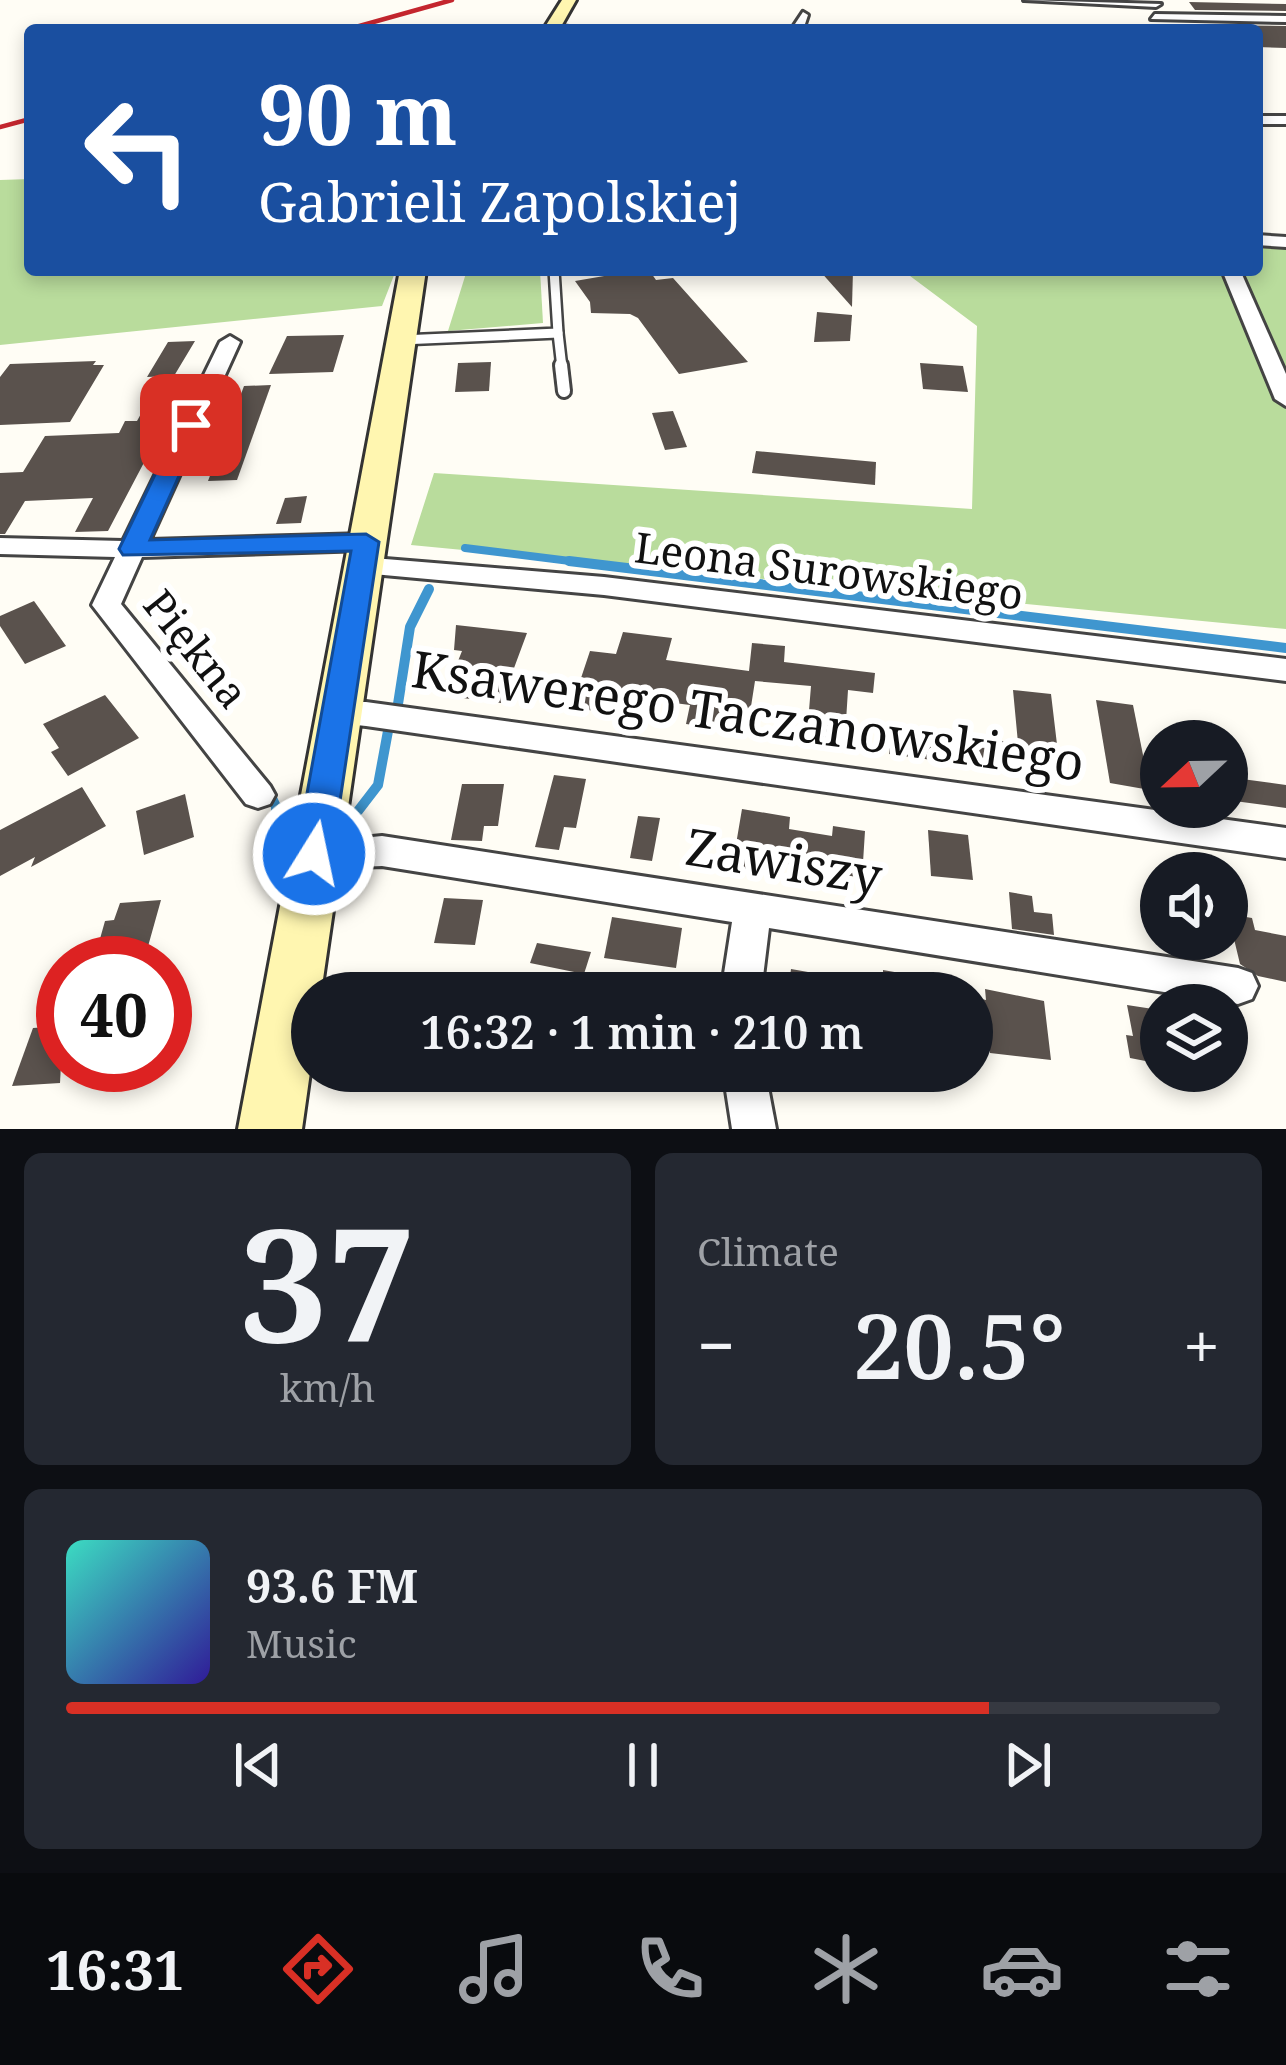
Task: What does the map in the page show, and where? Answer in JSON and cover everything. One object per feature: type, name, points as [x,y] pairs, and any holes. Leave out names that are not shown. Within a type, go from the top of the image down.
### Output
[{"type":"street","points":[[1029,0],[1155,13],[1286,19]]},
{"type":"street","points":[[799,24],[803,15]]},
{"type":"street","points":[[269,1129],[412,276]]},
{"type":"street","points":[[1234,276],[1286,398]]},
{"type":"street","points":[[133,549],[230,342]]},
{"type":"street","name":"Leona Surowskiego","points":[[0,546],[364,554],[1286,670]]},
{"type":"street","name":"Piękna","points":[[133,549],[106,605],[258,795]]},
{"type":"street","name":"Ksawerego Taczanowskiego","points":[[338,714],[366,714],[1286,843]]},
{"type":"street","name":"Zawiszy","points":[[314,854],[382,851],[1226,984]]},
{"type":"street","points":[[744,972],[753,908]]},
{"type":"street","points":[[748,1092],[754,1129]]},
{"type":"lane","points":[[554,276],[564,392]]},
{"type":"lane","points":[[401,340],[558,333]]},
{"type":"green space","points":[[24,179],[24,276],[394,276],[382,306],[0,345],[0,180]]},
{"type":"green space","points":[[1263,244],[1286,245],[1286,629],[411,545],[434,473],[972,509],[977,326],[910,276],[1263,276]]},
{"type":"green space","points":[[465,276],[540,276],[543,323],[448,331]]},
{"type":"building","points":[[1189,2],[1286,4],[1286,11],[1195,10]]},
{"type":"building","points":[[1263,26],[1286,26],[1286,48],[1263,47]]},
{"type":"building","points":[[604,276],[673,278],[748,362],[679,374],[638,318],[591,313],[590,302],[575,281]]},
{"type":"building","points":[[824,276],[853,276],[852,307]]},
{"type":"building","points":[[817,312],[852,315],[850,341],[814,342]]},
{"type":"building","points":[[344,335],[333,372],[269,374],[287,336]]},
{"type":"building","points":[[195,341],[174,376],[190,375],[108,531],[75,532],[93,498],[25,501],[5,534],[0,534],[0,473],[23,472],[45,436],[119,433],[125,421],[137,421],[162,376],[147,377],[168,342]]},
{"type":"building","points":[[96,361],[93,365],[104,365],[70,422],[0,425],[0,377],[10,364]]},
{"type":"building","points":[[491,362],[489,391],[455,392],[458,363]]},
{"type":"building","points":[[920,363],[963,366],[968,392],[923,389]]},
{"type":"building","points":[[271,385],[237,480],[208,481],[244,386]]},
{"type":"building","points":[[673,411],[687,447],[665,450],[652,413]]},
{"type":"building","points":[[756,451],[876,462],[875,485],[752,473]]},
{"type":"building","points":[[307,496],[301,523],[276,524],[285,498]]},
{"type":"building","points":[[34,601],[66,646],[25,664],[0,626],[0,616]]},
{"type":"building","points":[[456,625],[527,633],[501,703],[455,697],[465,672],[454,671],[462,651],[454,650]]},
{"type":"building","points":[[623,632],[672,638],[666,660],[749,671],[752,643],[785,646],[784,662],[875,673],[873,693],[848,690],[844,752],[806,747],[811,686],[755,681],[747,732],[686,724],[690,705],[627,697],[622,714],[571,708],[590,651],[616,654]]},
{"type":"building","points":[[1013,690],[1051,694],[1061,778],[889,754],[889,726],[1018,743]]},
{"type":"building","points":[[105,695],[139,738],[68,776],[51,752],[59,748],[43,724]]},
{"type":"building","points":[[1096,700],[1133,705],[1140,740],[1140,788],[1110,783]]},
{"type":"building","points":[[554,775],[586,779],[576,828],[564,827],[559,850],[535,847]]},
{"type":"building","points":[[1248,780],[1286,785],[1286,808],[1248,803]]},
{"type":"building","points":[[462,784],[504,784],[498,826],[484,826],[482,841],[451,840]]},
{"type":"building","points":[[82,787],[106,826],[31,867],[35,857],[0,876],[0,830]]},
{"type":"building","points":[[185,794],[194,837],[144,855],[136,811]]},
{"type":"building","points":[[742,809],[790,817],[789,829],[832,836],[833,826],[865,831],[862,878],[784,864],[782,877],[732,868]]},
{"type":"building","points":[[638,816],[660,818],[652,861],[630,858]]},
{"type":"building","points":[[928,830],[968,835],[973,880],[931,876]]},
{"type":"building","points":[[1009,892],[1032,896],[1034,912],[1052,914],[1054,935],[1012,929]]},
{"type":"building","points":[[444,898],[483,900],[475,945],[434,943]]},
{"type":"building","points":[[161,900],[151,936],[101,936],[105,921],[114,920],[120,903]]},
{"type":"building","points":[[612,917],[682,928],[676,968],[604,958]]},
{"type":"building","points":[[1248,917],[1255,930],[1286,936],[1286,982],[1258,976],[1239,960],[1248,960]]},
{"type":"building","points":[[537,943],[591,952],[585,972],[530,963]]},
{"type":"building","points":[[993,991],[1044,1001],[1051,1060],[993,1053]]},
{"type":"building","points":[[1127,1005],[1140,1007],[1140,1060],[1130,1058],[1126,1035],[1133,1036]]},
{"type":"building","points":[[33,1028],[36,1084],[12,1086]]},
{"type":"waterway","points":[[465,548],[594,564]]},
{"type":"waterway","points":[[569,561],[1286,648]]},
{"type":"waterway","points":[[398,704],[410,627],[429,589]]},
{"type":"waterway","points":[[358,811],[378,785],[388,731]]},
{"type":"waterway","points":[[270,794],[279,813]]},
{"type":"waterway","points":[[278,810],[281,816]]},
{"type":"railway","points":[[366,24],[452,0]]},
{"type":"railway","points":[[0,127],[24,121]]},
{"type":"route","points":[[191,425],[133,549],[366,542],[314,854]]}]
